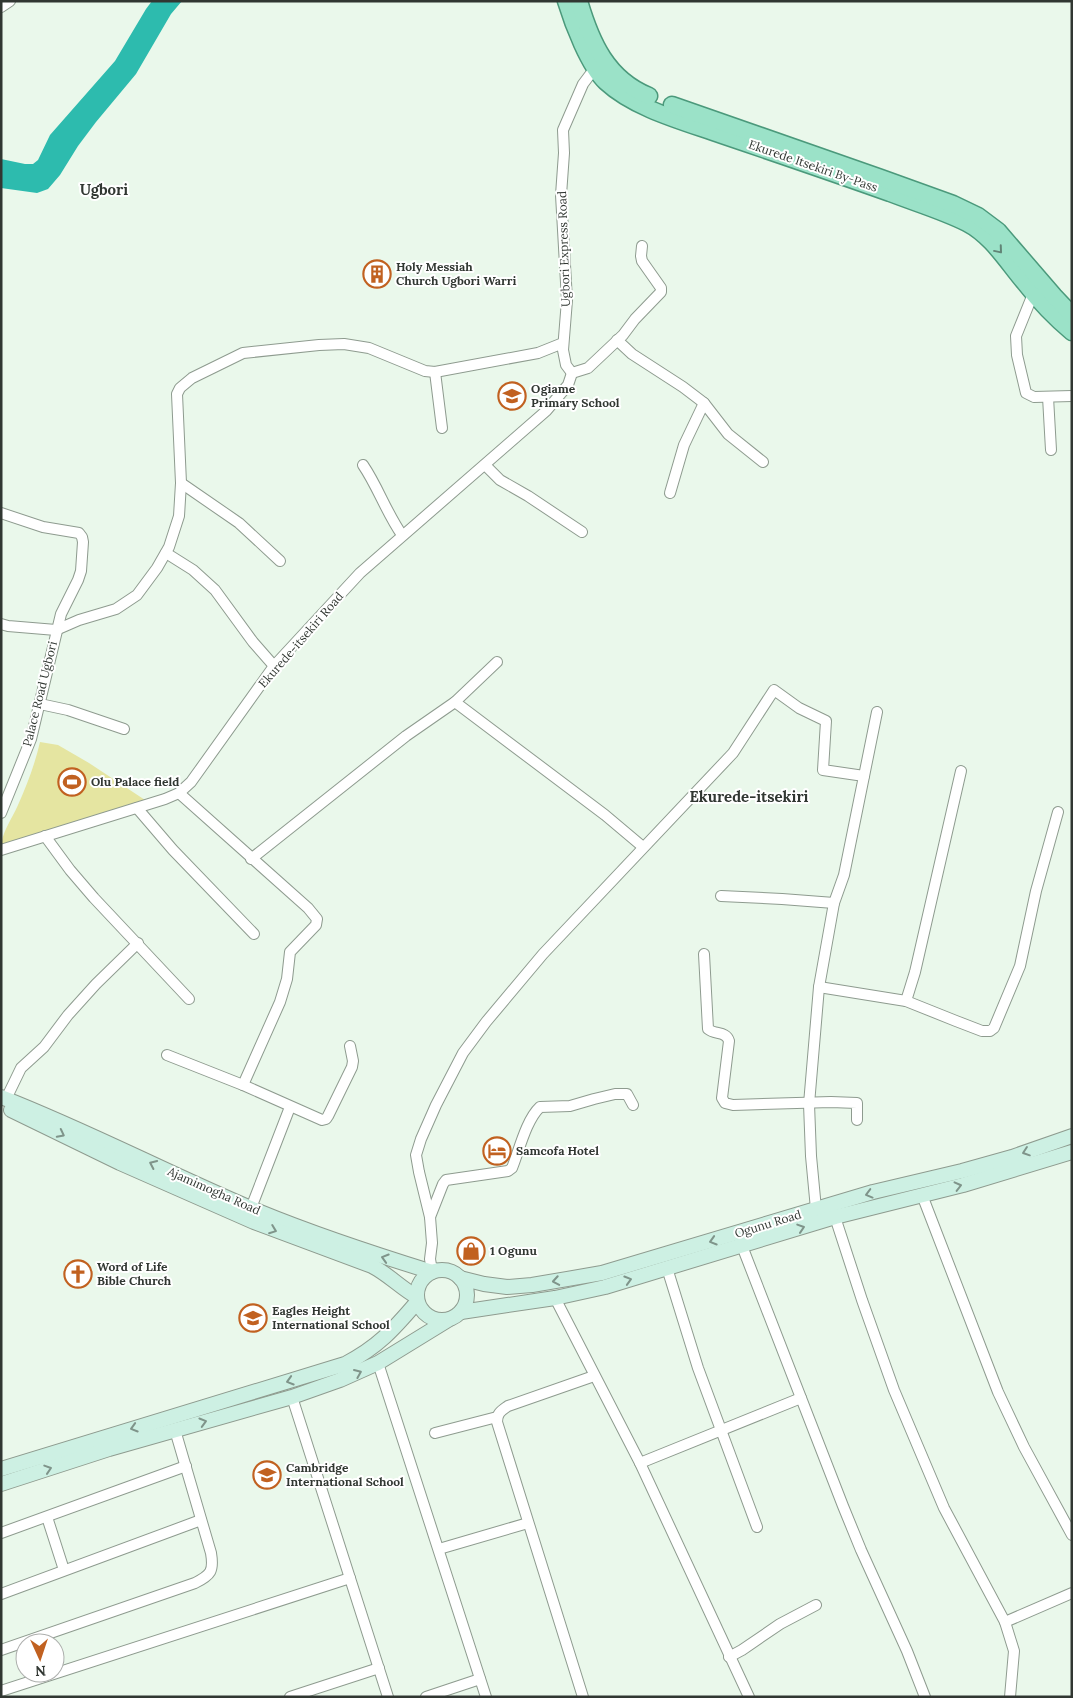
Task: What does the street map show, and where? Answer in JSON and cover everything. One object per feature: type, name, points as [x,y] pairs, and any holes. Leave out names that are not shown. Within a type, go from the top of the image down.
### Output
[{"type":"main road","name":"Ekurede Itsekiri By-Pass","points":[[566,1],[581,41],[599,62],[608,66],[634,90],[953,204],[978,216],[998,231],[1072,315]]},
{"type":"main road","name":"Ekurede Itsekiri By-Pass","points":[[579,1],[596,46],[605,81],[623,96],[657,112],[844,176],[969,224],[988,238],[1033,294],[1072,332]]},
{"type":"main road","name":"Ajamimogha Road","points":[[3,1100],[251,1208],[375,1255],[434,1272]]},
{"type":"main road","name":"Ajamimogha Road","points":[[3,1100],[120,1163],[254,1222],[372,1266],[384,1272],[417,1300]]},
{"type":"main road","name":"Ogunu Road","points":[[460,1312],[555,1298],[606,1287],[742,1246],[816,1209],[873,1192],[1012,1157],[1072,1136]]},
{"type":"main road","name":"Ogunu Road","points":[[460,1278],[507,1287],[532,1285],[593,1274],[963,1185],[1072,1152]]},
{"type":"main road","points":[[1,1484],[175,1430],[292,1397],[340,1380],[378,1363],[455,1317],[460,1312],[467,1299],[467,1291],[460,1278],[449,1271],[434,1272],[420,1282],[417,1290],[417,1300],[422,1311],[429,1317],[438,1320],[448,1320]]},
{"type":"main road","points":[[1,1469],[345,1364],[377,1345],[390,1333],[417,1300]]},
{"type":"street","points":[[1,7],[10,1]]},
{"type":"street","name":"Ugbori Express Road","points":[[572,373],[566,366],[563,343],[567,300],[560,195],[564,153],[563,130],[583,84],[599,62]]},
{"type":"street","points":[[572,373],[588,368],[617,340],[661,292],[661,288],[642,261],[642,246]]},
{"type":"street","points":[[1033,294],[1016,336],[1017,355],[1026,393],[1034,397],[1072,396]]},
{"type":"street","points":[[617,340],[632,354],[704,403],[728,434],[763,462]]},
{"type":"street","points":[[1,624],[56,630],[79,620],[116,609],[137,595],[166,553],[179,516],[182,483],[177,394],[180,388],[192,378],[243,353],[344,344],[369,348],[425,371],[435,372],[538,353],[563,343]]},
{"type":"street","points":[[435,372],[442,428]]},
{"type":"street","name":"Ekurede-itsekiri Road","points":[[1,850],[179,793],[192,782],[274,666],[360,573],[546,410],[568,385],[572,373]]},
{"type":"street","points":[[1048,397],[1051,450]]},
{"type":"street","points":[[670,493],[684,445],[704,403]]},
{"type":"street","points":[[363,465],[373,480],[387,512],[402,535]]},
{"type":"street","points":[[485,465],[500,480],[582,532]]},
{"type":"street","points":[[182,483],[239,523],[280,560]]},
{"type":"street","name":"Palace Road Ugbori","points":[[1,513],[43,527],[79,533],[82,537],[81,570],[61,614],[56,630],[31,739],[1,813]]},
{"type":"street","points":[[166,553],[193,570],[215,590],[253,642],[274,666]]},
{"type":"street","points":[[251,859],[406,736],[455,702],[497,662]]},
{"type":"street","points":[[434,1272],[430,1260],[432,1243],[430,1217],[416,1155],[448,1079],[463,1053],[486,1022],[543,954],[734,753],[774,690],[798,708],[826,721],[823,770],[864,776]]},
{"type":"street","points":[[455,702],[597,809],[643,847]]},
{"type":"street","points":[[40,704],[68,710],[124,729]]},
{"type":"street","points":[[816,1209],[811,1156],[810,1104],[819,987],[834,903],[844,875],[877,712]]},
{"type":"street","points":[[906,1001],[919,954],[960,771]]},
{"type":"street","points":[[179,793],[316,916],[317,922],[290,952],[287,979],[280,1002],[243,1085]]},
{"type":"street","points":[[137,808],[173,850],[254,934]]},
{"type":"street","points":[[819,987],[906,1001],[982,1031],[990,1031],[994,1028],[1020,966],[1036,891],[1058,812]]},
{"type":"street","points":[[46,836],[70,870],[190,998]]},
{"type":"street","points":[[721,896],[834,903]]},
{"type":"street","points":[[3,1100],[21,1068],[44,1047],[68,1015],[96,984],[138,943]]},
{"type":"street","points":[[704,954],[708,1029],[712,1033],[724,1034],[729,1041],[722,1098],[725,1103],[733,1105],[857,1103],[857,1120]]},
{"type":"street","points":[[168,1055],[243,1085],[322,1120],[326,1119],[352,1067],[353,1061],[350,1046]]},
{"type":"street","points":[[430,1217],[446,1180],[508,1171],[512,1168],[535,1112],[540,1108],[570,1106],[615,1094],[627,1094],[633,1105]]},
{"type":"street","points":[[251,1208],[290,1107]]},
{"type":"street","points":[[922,1195],[998,1392],[1024,1447],[1072,1535]]},
{"type":"street","points":[[835,1217],[894,1390],[944,1508],[1005,1622],[1014,1650],[1010,1697]]},
{"type":"street","points":[[742,1246],[861,1550],[908,1651],[925,1697]]},
{"type":"street","points":[[667,1268],[698,1368],[757,1527]]},
{"type":"street","points":[[555,1298],[640,1463],[749,1697]]},
{"type":"street","points":[[378,1363],[486,1697]]},
{"type":"street","points":[[583,1697],[497,1417],[499,1412],[508,1406],[594,1376]]},
{"type":"street","points":[[292,1397],[388,1697]]},
{"type":"street","points":[[640,1463],[801,1398]]},
{"type":"street","points":[[435,1433],[497,1417]]},
{"type":"street","points":[[1,1650],[195,1583],[207,1577],[213,1565],[175,1430]]},
{"type":"street","points":[[1,1533],[186,1466]]},
{"type":"street","points":[[47,1517],[64,1570]]},
{"type":"street","points":[[1,1594],[201,1520]]},
{"type":"street","points":[[439,1549],[528,1523]]},
{"type":"street","points":[[1,1691],[350,1578]]},
{"type":"street","points":[[1005,1622],[1072,1593]]},
{"type":"street","points":[[729,1656],[742,1650],[780,1624],[816,1605]]},
{"type":"street","points":[[290,1697],[379,1668]]},
{"type":"street","points":[[426,1697],[480,1679]]},
{"type":"green space","name":"Olu Palace field","points":[[40,742],[58,745],[145,800],[1,848],[5,831],[31,774]]},
{"type":"water","points":[[152,1],[182,1],[171,14],[136,74],[96,122],[60,175],[48,189],[37,193],[1,188],[1,159],[25,164],[33,164],[38,160],[50,135],[115,61]]},
{"type":"place","name":"Holy Messiah Church Ugbori Warri","points":[[377,274]]},
{"type":"place","name":"Ogiame Primary School","points":[[512,396]]},
{"type":"place","name":"Olu Palace field","points":[[72,782]]},
{"type":"place","name":"Samcofa Hotel","points":[[497,1151]]},
{"type":"place","name":"1 Ogunu","points":[[471,1251]]},
{"type":"place","name":"Word of Life Bible Church","points":[[78,1274]]},
{"type":"place","name":"Eagles Height International School","points":[[253,1318]]},
{"type":"place","name":"Cambridge International School","points":[[267,1475]]},
{"type":"district","name":"Ugbori","points":[[104,190]]},
{"type":"district","name":"Ekurede-itsekiri","points":[[749,797]]}]
